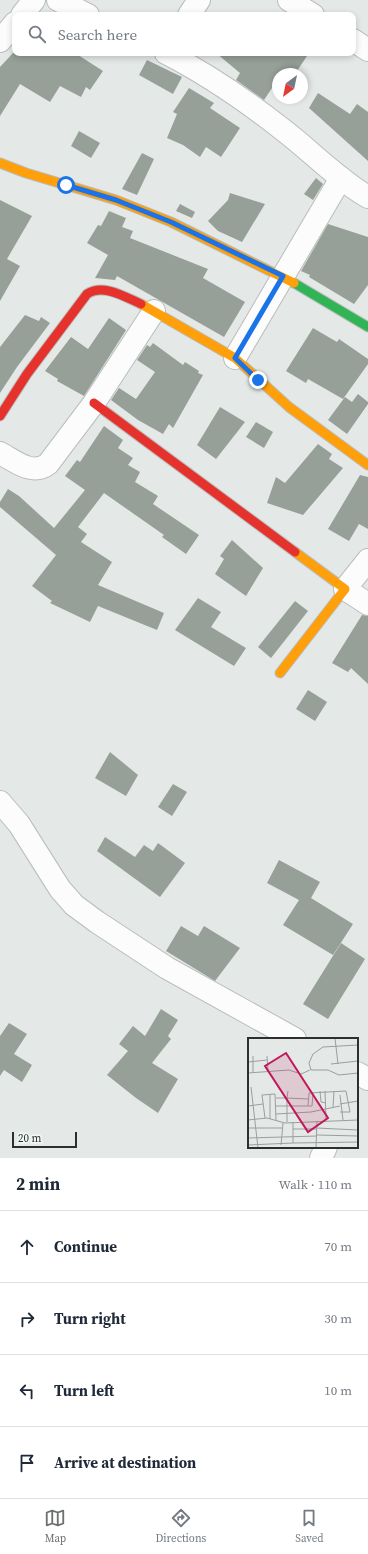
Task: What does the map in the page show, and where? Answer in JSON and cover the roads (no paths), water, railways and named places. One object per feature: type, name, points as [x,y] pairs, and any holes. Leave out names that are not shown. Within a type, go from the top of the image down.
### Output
[{"type":"street","points":[[24,12],[34,0]]},
{"type":"street","points":[[58,0],[82,12]]},
{"type":"street","points":[[191,12],[199,0]]},
{"type":"street","points":[[289,0],[308,12]]},
{"type":"street","points":[[0,41],[12,27]]},
{"type":"street","points":[[356,42],[368,50]]},
{"type":"street","points":[[172,56],[195,68],[281,128],[341,178],[368,197]]},
{"type":"street","points":[[0,163],[26,173],[116,200],[171,222],[283,276],[368,327]]},
{"type":"street","points":[[235,358],[341,178]]},
{"type":"street","points":[[0,416],[27,374],[87,294],[93,290],[103,290],[120,294],[154,311],[235,358],[289,408],[368,465]]},
{"type":"street","points":[[0,452],[29,468],[36,470],[48,464],[94,403],[154,311]]},
{"type":"street","points":[[94,403],[345,589],[368,604]]},
{"type":"street","points":[[280,673],[368,560]]},
{"type":"street","points":[[0,802],[19,824],[60,889],[74,904],[167,968],[293,1038]]},
{"type":"street","points":[[321,1158],[326,1148]]}]
